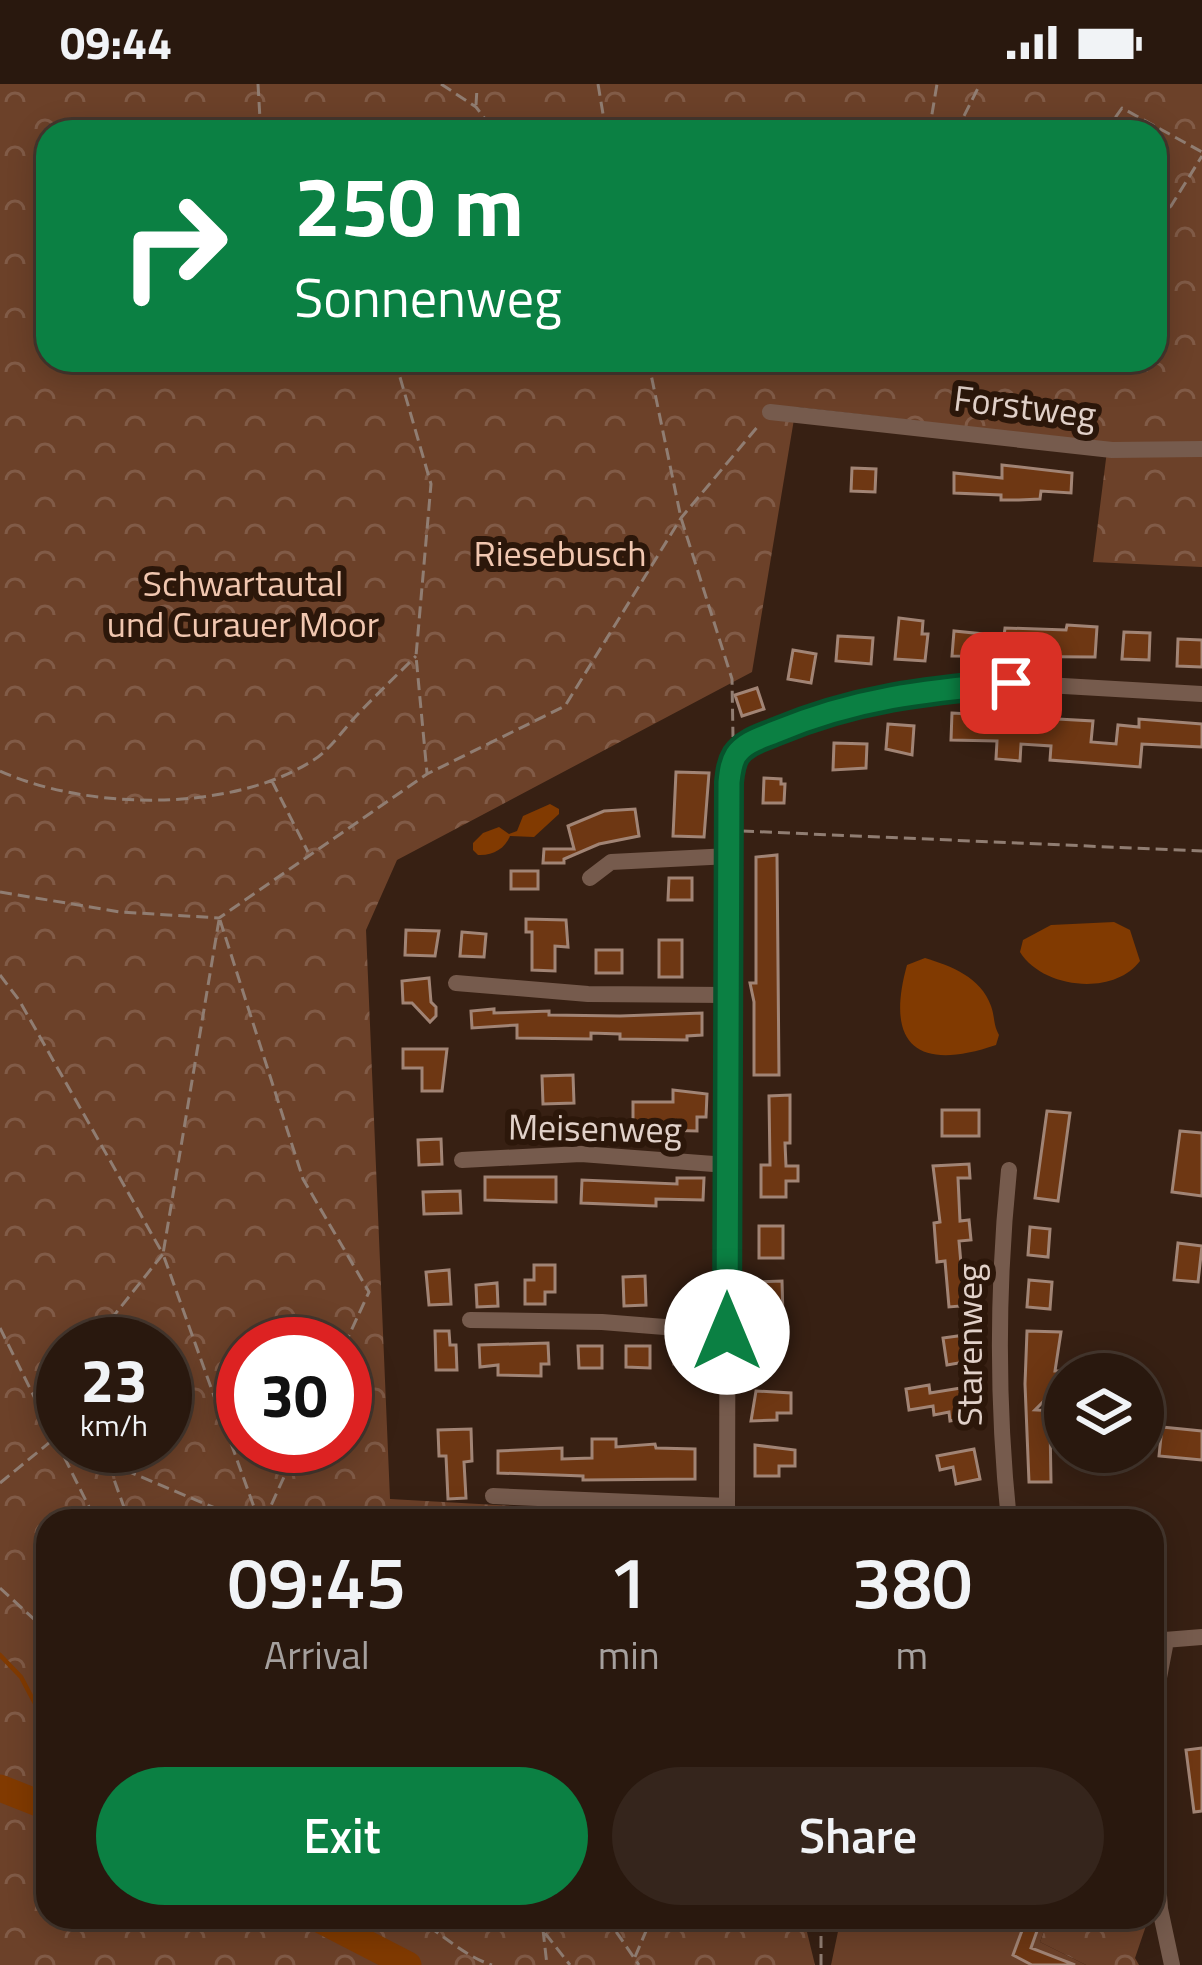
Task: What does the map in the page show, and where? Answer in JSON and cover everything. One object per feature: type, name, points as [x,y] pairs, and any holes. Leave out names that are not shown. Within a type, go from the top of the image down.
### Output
[{"type":"street","name":"Forstweg","points":[[770,412],[1112,450],[1202,449]]},
{"type":"street","points":[[728,1509],[728,832],[734,758],[747,744],[811,717],[901,693],[1011,683],[1202,694]]},
{"type":"street","points":[[590,878],[611,862],[730,856]]},
{"type":"street","points":[[455,983],[588,994],[727,995]]},
{"type":"street","name":"Meisenweg","points":[[462,1160],[581,1154],[728,1165]]},
{"type":"street","name":"Starenweg","points":[[1008,1509],[1002,1447],[1003,1226],[1009,1170]]},
{"type":"street","points":[[470,1320],[602,1322],[727,1332]]},
{"type":"street","points":[[493,1496],[673,1509]]},
{"type":"street","points":[[1164,1641],[1202,1637]]},
{"type":"street","points":[[1164,1928],[1172,1965]]},
{"type":"path","points":[[258,84],[261,120]]},
{"type":"path","points":[[441,84],[476,107],[486,120]]},
{"type":"path","points":[[598,84],[604,120]]},
{"type":"path","points":[[931,120],[938,84]]},
{"type":"path","points":[[962,120],[980,84]]},
{"type":"path","points":[[476,107],[477,88]]},
{"type":"path","points":[[1114,120],[1122,108],[1143,120]]},
{"type":"path","points":[[1167,134],[1202,154],[1167,209]]},
{"type":"path","points":[[400,372],[431,484],[416,656],[428,774]]},
{"type":"path","points":[[651,372],[681,518],[732,679],[734,758]]},
{"type":"path","points":[[0,892],[120,912],[219,918],[428,774],[565,706],[681,518],[770,412]]},
{"type":"path","points":[[0,770],[37,788],[139,800],[221,794],[272,781],[316,760],[416,656]]},
{"type":"path","points":[[272,781],[309,854]]},
{"type":"path","points":[[728,832],[1202,850]]},
{"type":"path","points":[[113,1317],[163,1254],[219,918]]},
{"type":"path","points":[[219,918],[303,1178],[368,1292],[357,1317]]},
{"type":"path","points":[[0,976],[19,1000],[163,1254],[258,1509]]},
{"type":"path","points":[[0,1328],[36,1400]]},
{"type":"path","points":[[0,1483],[36,1454]]},
{"type":"path","points":[[72,1473],[90,1509]]},
{"type":"path","points":[[112,1473],[125,1509]]},
{"type":"path","points":[[132,1473],[217,1509]]},
{"type":"path","points":[[268,1509],[285,1473]]},
{"type":"path","points":[[0,1588],[36,1621]]},
{"type":"path","points":[[435,1929],[472,1959],[492,1965]]},
{"type":"path","points":[[542,1929],[548,1965]]},
{"type":"path","points":[[543,1929],[570,1965]]},
{"type":"path","points":[[614,1929],[639,1965]]},
{"type":"path","points":[[634,1958],[647,1929]]},
{"type":"path","points":[[821,1929],[821,1965]]},
{"type":"green space","name":"Riesebusch","points":[[0,84],[1202,84],[1202,567],[1093,562],[1108,443],[796,407],[752,672],[397,860],[366,930],[390,1499],[566,1509],[36,1509],[36,1929],[806,1929],[815,1965],[0,1965]]},
{"type":"green space","points":[[838,1929],[1045,1929],[1040,1942],[1086,1965],[831,1965]]},
{"type":"green space","points":[[1045,1929],[1145,1929],[1135,1958],[1139,1965],[1086,1965],[1040,1942]]},
{"type":"shaded area","points":[[550,804],[559,814],[534,837],[510,836],[488,854],[473,850],[483,833],[499,827],[509,834],[517,831],[523,816]]},
{"type":"shaded area","points":[[1114,922],[1130,930],[1140,961],[1113,980],[1078,984],[1061,980],[1044,974],[1020,952],[1023,940],[1051,925]]},
{"type":"shaded area","points":[[925,958],[955,969],[980,987],[999,1035],[996,1045],[947,1055],[914,1046],[905,1034],[901,993],[907,965]]},
{"type":"building","points":[[1002,465],[1072,473],[1071,493],[1041,491],[1040,499],[1001,500],[1001,495],[954,493],[954,473],[1002,478]]},
{"type":"building","points":[[852,468],[876,469],[875,492],[851,491]]},
{"type":"building","points":[[899,618],[923,621],[922,634],[928,634],[925,661],[895,659]]},
{"type":"building","points":[[1067,625],[1097,627],[1095,657],[952,656],[954,631],[1004,636],[1005,628],[1066,630]]},
{"type":"building","points":[[1124,632],[1150,633],[1149,660],[1122,659]]},
{"type":"building","points":[[838,636],[873,638],[871,664],[836,661]]},
{"type":"building","points":[[1178,639],[1202,640],[1202,667],[1177,666]]},
{"type":"building","points":[[793,650],[816,654],[811,683],[788,679]]},
{"type":"building","points":[[757,688],[764,709],[742,716],[735,695]]},
{"type":"building","points":[[952,713],[1093,721],[1091,742],[1116,744],[1118,725],[1139,727],[1139,719],[1202,724],[1202,747],[1142,744],[1140,767],[1050,760],[1051,746],[1021,744],[1020,761],[996,759],[997,741],[951,740]]},
{"type":"building","points":[[888,724],[914,726],[912,755],[886,749]]},
{"type":"building","points":[[834,743],[867,744],[866,768],[833,770]]},
{"type":"building","points":[[676,772],[709,773],[704,837],[673,836]]},
{"type":"building","points":[[764,778],[781,779],[785,784],[784,803],[763,803]]},
{"type":"building","points":[[635,809],[639,836],[599,844],[564,863],[543,863],[544,849],[574,849],[568,826],[604,811]]},
{"type":"building","points":[[777,855],[779,1075],[754,1075],[750,983],[756,983],[756,857]]},
{"type":"building","points":[[511,871],[538,871],[538,889],[511,889]]},
{"type":"building","points":[[669,878],[692,878],[692,900],[668,900]]},
{"type":"building","points":[[526,919],[566,920],[568,947],[555,946],[555,971],[532,970],[532,932],[526,932]]},
{"type":"building","points":[[406,930],[439,931],[435,956],[405,955]]},
{"type":"building","points":[[462,932],[486,934],[484,957],[460,956]]},
{"type":"building","points":[[659,940],[682,940],[682,977],[659,977]]},
{"type":"building","points":[[596,950],[622,950],[622,973],[596,973]]},
{"type":"building","points":[[429,978],[431,1002],[436,1007],[430,1022],[412,1003],[403,1003],[402,981]]},
{"type":"building","points":[[494,1009],[494,1013],[549,1011],[549,1015],[702,1013],[702,1035],[687,1036],[687,1040],[620,1039],[620,1034],[591,1033],[591,1039],[517,1038],[517,1025],[472,1028],[471,1011]]},
{"type":"building","points":[[403,1049],[447,1049],[442,1091],[422,1091],[422,1068],[403,1068]]},
{"type":"building","points":[[573,1075],[574,1103],[543,1104],[542,1076]]},
{"type":"building","points":[[673,1090],[707,1094],[706,1117],[697,1117],[697,1131],[633,1134],[633,1102],[673,1102]]},
{"type":"building","points":[[790,1095],[786,1166],[798,1166],[798,1181],[786,1181],[786,1197],[761,1197],[761,1165],[770,1165],[769,1096]]},
{"type":"building","points":[[942,1110],[979,1110],[979,1136],[942,1136]]},
{"type":"building","points":[[1047,1111],[1070,1113],[1058,1201],[1035,1198]]},
{"type":"building","points":[[1180,1131],[1202,1133],[1202,1196],[1172,1192]]},
{"type":"building","points":[[441,1139],[442,1164],[419,1165],[418,1140]]},
{"type":"building","points":[[969,1164],[970,1178],[958,1178],[960,1221],[969,1220],[971,1240],[959,1241],[962,1275],[971,1275],[973,1305],[949,1307],[945,1261],[937,1262],[934,1223],[940,1222],[933,1166]]},
{"type":"building","points":[[485,1177],[556,1177],[556,1202],[485,1200]]},
{"type":"building","points":[[677,1178],[704,1178],[703,1200],[656,1199],[656,1206],[581,1203],[582,1180],[677,1184]]},
{"type":"building","points":[[460,1191],[461,1213],[424,1214],[423,1192]]},
{"type":"building","points":[[759,1226],[783,1226],[783,1258],[759,1258]]},
{"type":"building","points":[[1030,1227],[1050,1229],[1048,1257],[1028,1255]]},
{"type":"building","points":[[1178,1243],[1202,1246],[1198,1282],[1174,1280]]},
{"type":"building","points":[[534,1265],[555,1265],[555,1292],[545,1292],[545,1304],[525,1304],[525,1280],[534,1280]]},
{"type":"building","points":[[449,1270],[451,1304],[429,1305],[426,1272]]},
{"type":"building","points":[[645,1276],[646,1305],[624,1306],[623,1277]]},
{"type":"building","points":[[1029,1280],[1052,1282],[1050,1309],[1027,1307]]},
{"type":"building","points":[[782,1281],[783,1317],[774,1318],[787,1341],[778,1346],[779,1364],[757,1365],[758,1282]]},
{"type":"building","points":[[497,1283],[498,1306],[477,1307],[476,1285]]},
{"type":"building","points":[[435,1331],[449,1331],[450,1345],[456,1345],[457,1370],[436,1370]]},
{"type":"building","points":[[1027,1331],[1061,1332],[1058,1353],[1044,1353],[1044,1401],[1035,1410],[1044,1410],[1044,1473],[1051,1473],[1051,1482],[1029,1482]]},
{"type":"building","points":[[965,1335],[970,1361],[947,1365],[943,1338]]},
{"type":"building","points":[[548,1343],[549,1364],[541,1364],[541,1376],[498,1375],[498,1365],[480,1367],[479,1345]]},
{"type":"building","points":[[674,1345],[700,1345],[699,1373],[684,1373],[684,1364],[674,1364]]},
{"type":"building","points":[[578,1346],[602,1346],[602,1368],[579,1368]]},
{"type":"building","points":[[626,1346],[650,1346],[650,1368],[626,1367]]},
{"type":"building","points":[[929,1385],[930,1393],[967,1387],[972,1417],[950,1421],[949,1412],[934,1415],[933,1406],[909,1410],[906,1389]]},
{"type":"building","points":[[756,1391],[791,1393],[791,1413],[777,1413],[777,1420],[751,1421]]},
{"type":"building","points":[[1164,1427],[1202,1431],[1202,1460],[1164,1456]]},
{"type":"building","points":[[471,1429],[472,1461],[464,1462],[466,1498],[448,1499],[446,1456],[439,1456],[438,1430]]},
{"type":"building","points":[[592,1439],[616,1439],[616,1447],[655,1444],[656,1448],[695,1449],[695,1479],[583,1480],[583,1476],[498,1473],[498,1451],[562,1448],[562,1459],[592,1458]]},
{"type":"building","points":[[755,1445],[795,1450],[795,1466],[779,1466],[779,1476],[755,1476]]},
{"type":"building","points":[[974,1449],[980,1479],[956,1484],[953,1467],[940,1470],[937,1456]]},
{"type":"building","points":[[1202,1748],[1202,1811],[1194,1812],[1186,1750]]},
{"type":"building","points":[[1023,1929],[1038,1929],[1031,1948],[1075,1965],[1032,1965],[1013,1955]]},
{"type":"waterway","points":[[0,1655],[21,1677],[36,1705]]},
{"type":"waterway","points":[[0,1788],[36,1802]]},
{"type":"waterway","points":[[338,1929],[408,1965]]},
{"type":"route","points":[[727,1332],[728,832],[734,758],[747,744],[811,717],[901,693],[1011,683]]},
{"type":"park label","name":"Schwartautal und Curauer Moor","points":[[243,604]]}]
